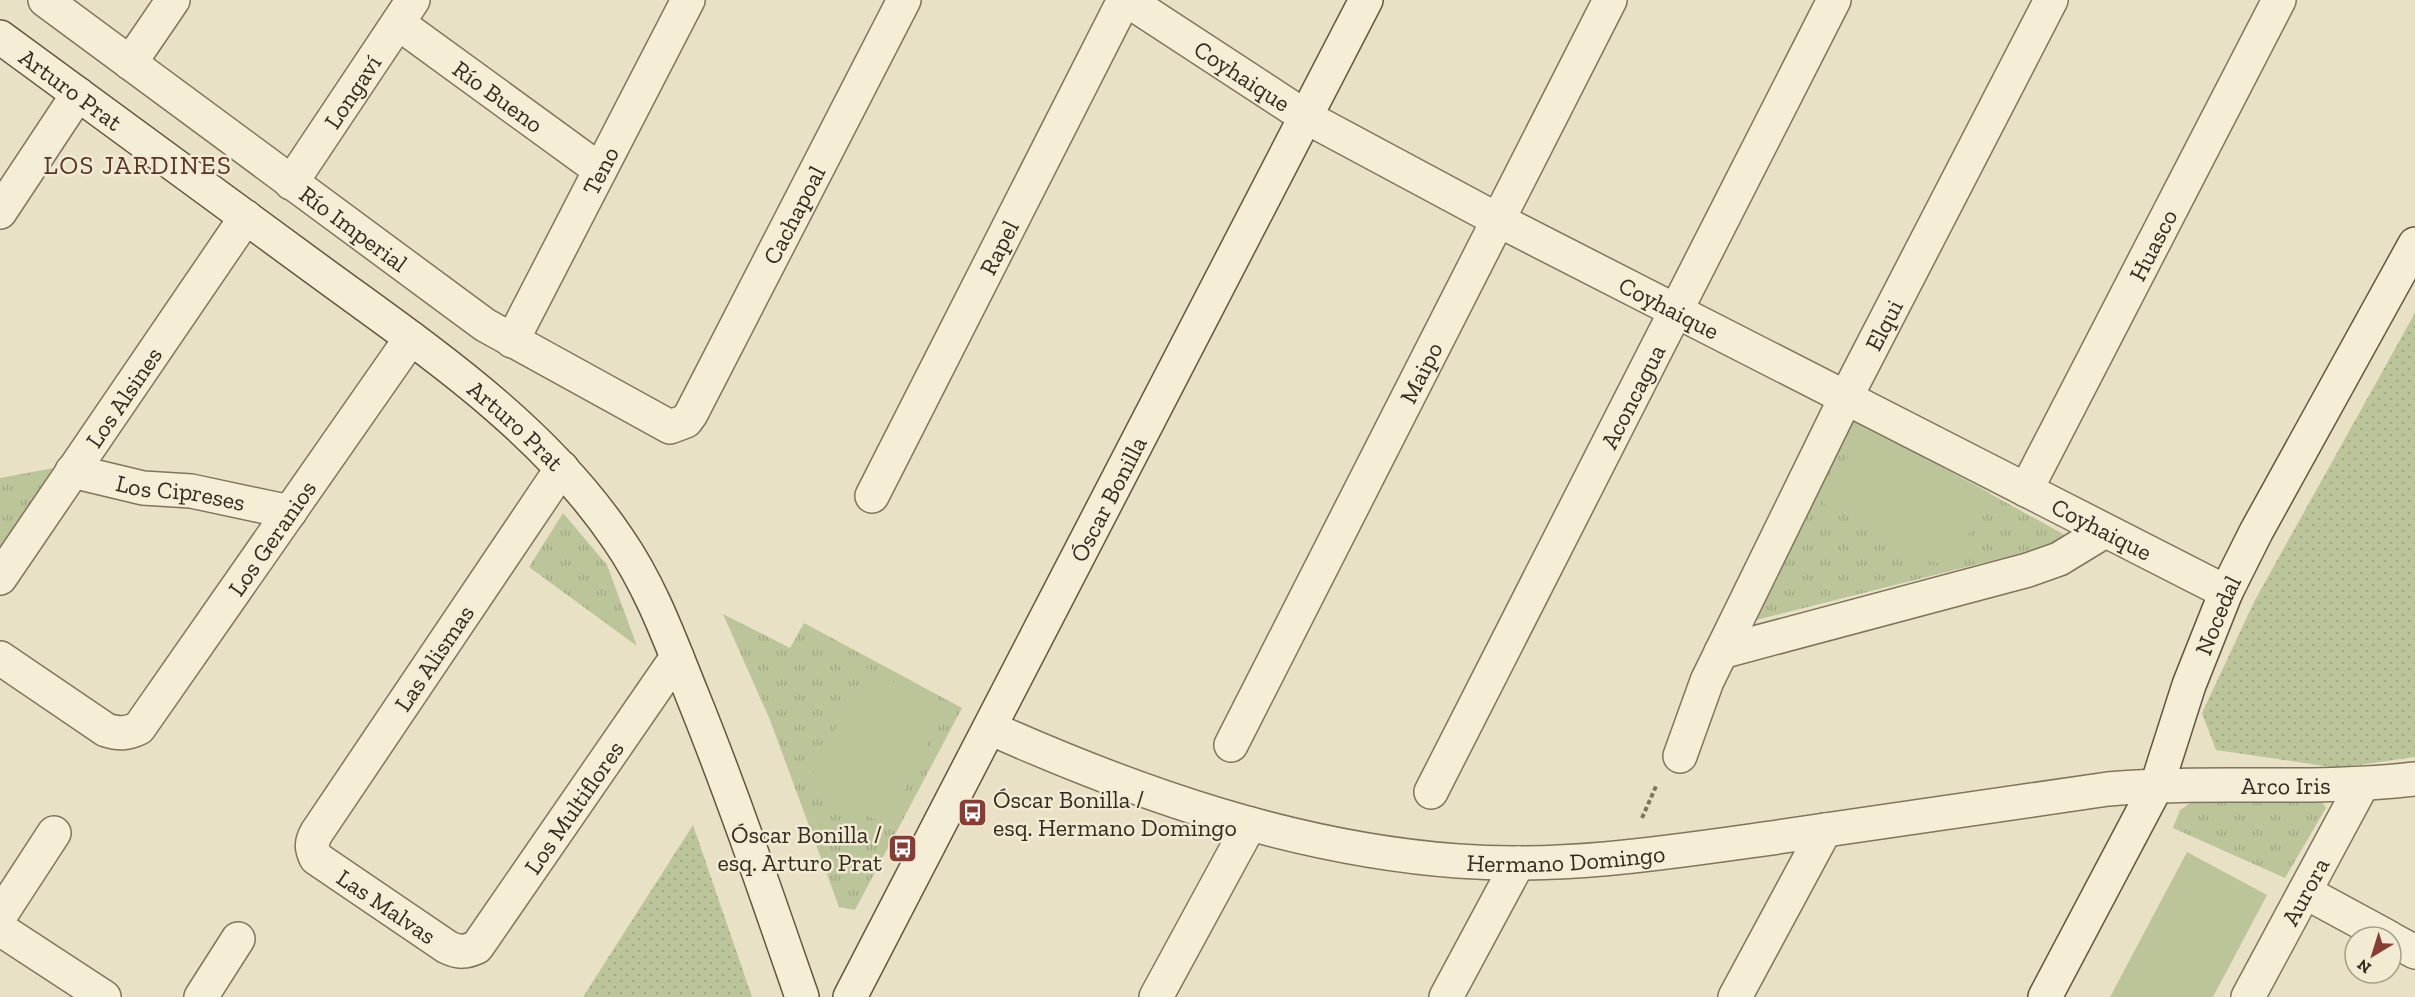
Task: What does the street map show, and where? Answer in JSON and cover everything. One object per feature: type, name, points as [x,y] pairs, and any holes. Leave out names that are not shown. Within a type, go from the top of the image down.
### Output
[{"type":"street","name":"Río Imperial","points":[[45,0],[450,301],[512,341],[662,424],[678,426]]},
{"type":"street","points":[[130,63],[173,0]]},
{"type":"street","name":"Teno","points":[[512,341],[688,0]]},
{"type":"street","name":"Cachapoal","points":[[678,426],[691,414],[904,0]]},
{"type":"street","name":"Coyhaique","points":[[1126,0],[1306,117],[1676,312],[2226,592]]},
{"type":"street","name":"Rapel","points":[[872,496],[1126,0]]},
{"type":"street","name":"Óscar Bonilla","points":[[850,997],[1366,0]]},
{"type":"street","name":"Maipo","points":[[1231,745],[1610,0]]},
{"type":"street","name":"Aconcagua","points":[[1431,792],[1834,0]]},
{"type":"street","name":"Elqui","points":[[1680,756],[1695,710],[1721,652],[1846,397],[2051,0]]},
{"type":"street","name":"Huasco","points":[[2026,490],[2279,0]]},
{"type":"street","name":"Río Bueno","points":[[406,11],[600,170]]},
{"type":"street","name":"Longaví","points":[[291,183],[406,11]]},
{"type":"street","name":"Arturo Prat","points":[[0,37],[411,338],[495,404],[562,468],[591,501],[642,577],[677,657],[741,819],[802,997]]},
{"type":"street","points":[[0,212],[78,94]]},
{"type":"street","name":"Los Alsines","points":[[0,578],[246,217]]},
{"type":"street","name":"Nocedal","points":[[2046,997],[2157,784],[2189,685],[2226,592],[2256,532],[2415,244]]},
{"type":"street","name":"Los Geranios","points":[[0,658],[106,730],[129,733],[147,719],[411,338]]},
{"type":"street","name":"Las Alismas","points":[[312,850],[312,840],[317,832],[562,468]]},
{"type":"street","name":"Los Cipreses","points":[[72,471],[143,488],[191,491],[290,512]]},
{"type":"street","points":[[1721,652],[2028,570],[2059,559],[2105,531]]},
{"type":"street","name":"Los Multiflores","points":[[467,952],[477,947],[484,939],[677,657]]},
{"type":"street","name":"Hermano Domingo","points":[[990,728],[1128,785],[1250,824],[1399,855],[1518,863],[1624,859],[2157,784]]},
{"type":"street","name":"Arco Iris","points":[[2157,784],[2362,785],[2415,779]]},
{"type":"street","name":"Aurora","points":[[2248,997],[2362,785]]},
{"type":"street","points":[[1156,997],[1250,824]]},
{"type":"street","points":[[1735,997],[1825,830]]},
{"type":"street","points":[[0,916],[54,833]]},
{"type":"street","name":"Las Malvas","points":[[312,850],[324,865],[447,947],[467,952]]},
{"type":"street","points":[[1446,997],[1518,863]]},
{"type":"street","points":[[2305,892],[2366,925]]},
{"type":"street","points":[[0,929],[104,997]]},
{"type":"street","points":[[201,997],[238,939]]},
{"type":"path","points":[[1624,859],[1658,780],[1680,756]]},
{"type":"green space","points":[[2415,313],[2415,757],[2338,768],[2216,750],[2202,713],[2255,600]]},
{"type":"green space","points":[[1851,417],[2074,540],[1752,621]]},
{"type":"green space","points":[[1864,426],[1990,493],[1950,570],[1823,503]]},
{"type":"green space","points":[[65,466],[0,560],[0,478]]},
{"type":"green space","points":[[563,513],[607,565],[637,646],[529,567]]},
{"type":"green space","points":[[723,614],[790,648],[804,623],[962,708],[855,910],[839,907],[770,720]]},
{"type":"green space","points":[[867,668],[946,709],[886,825],[807,784]]},
{"type":"green space","points":[[2196,800],[2321,800],[2326,808],[2285,878],[2173,828],[2180,810]]},
{"type":"green space","points":[[693,825],[752,997],[583,997]]},
{"type":"green space","points":[[2187,852],[2267,895],[2213,997],[2110,997]]},
{"type":"place","name":"Óscar Bonilla / esq. Hermano Domingo","points":[[972,813]]},
{"type":"place","name":"Óscar Bonilla / esq. Arturo Prat","points":[[903,848]]},
{"type":"district","name":"LOS JARDINES","points":[[138,165]]}]
